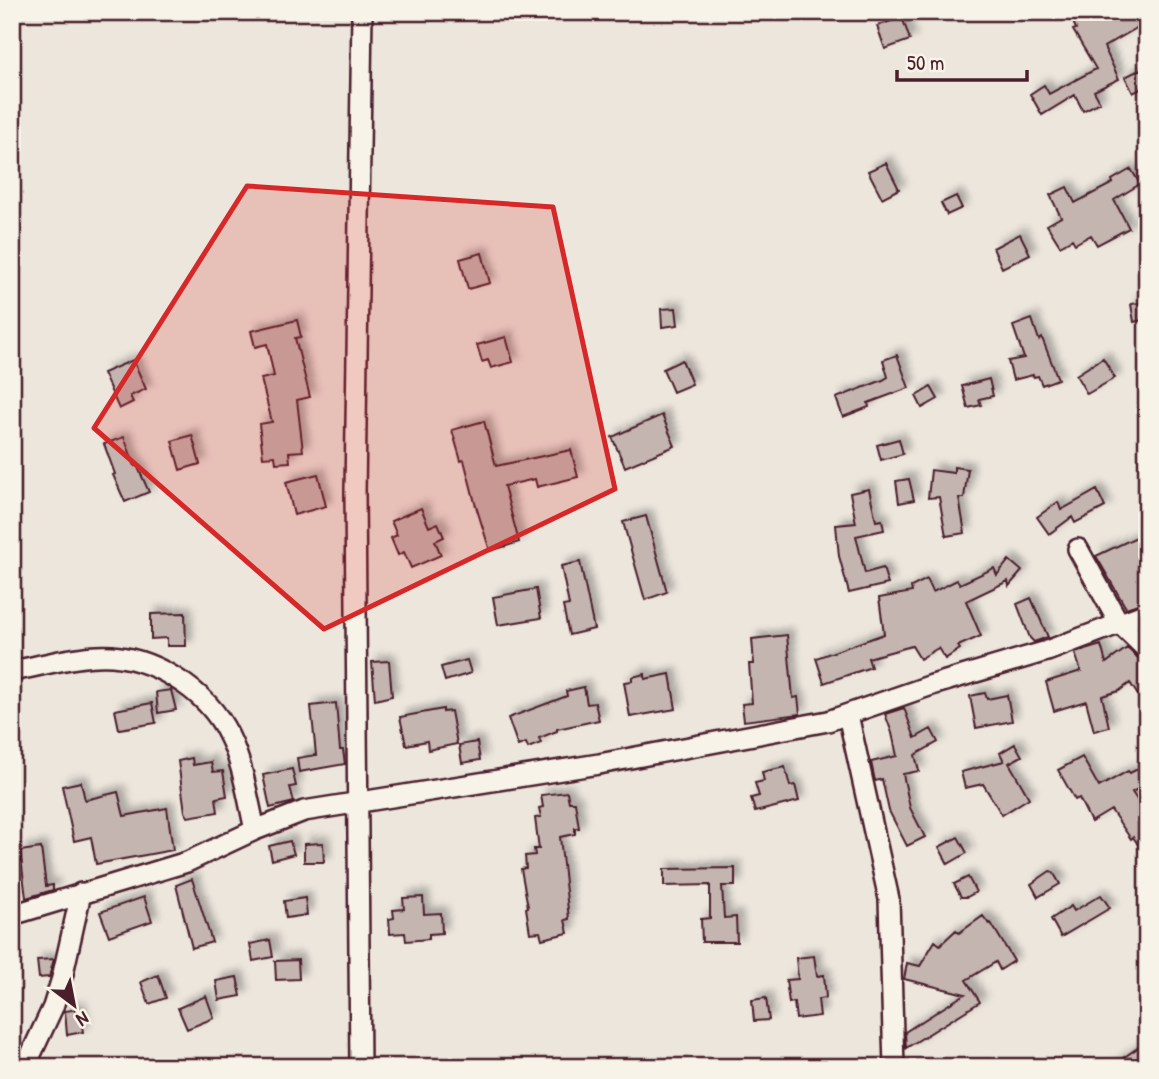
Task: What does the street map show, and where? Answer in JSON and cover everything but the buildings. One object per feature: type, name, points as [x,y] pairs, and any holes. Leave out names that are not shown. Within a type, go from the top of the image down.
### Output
[{"type":"street","points":[[360,1067],[355,493],[362,12]]},
{"type":"street","points":[[1078,549],[1119,623],[1147,650]]},
{"type":"street","points":[[12,915],[187,862],[255,830],[304,811],[598,764],[828,721],[932,685],[1016,662],[1147,613]]},
{"type":"street","points":[[12,671],[98,656],[128,659],[156,668],[183,684],[214,711],[231,740],[255,830]]},
{"type":"street","points":[[848,715],[889,899],[894,1067]]},
{"type":"street","points":[[25,1067],[53,1007],[81,893]]},
{"type":"highlighted area","points":[[247,186],[553,207],[615,489],[324,629],[94,428]]}]
